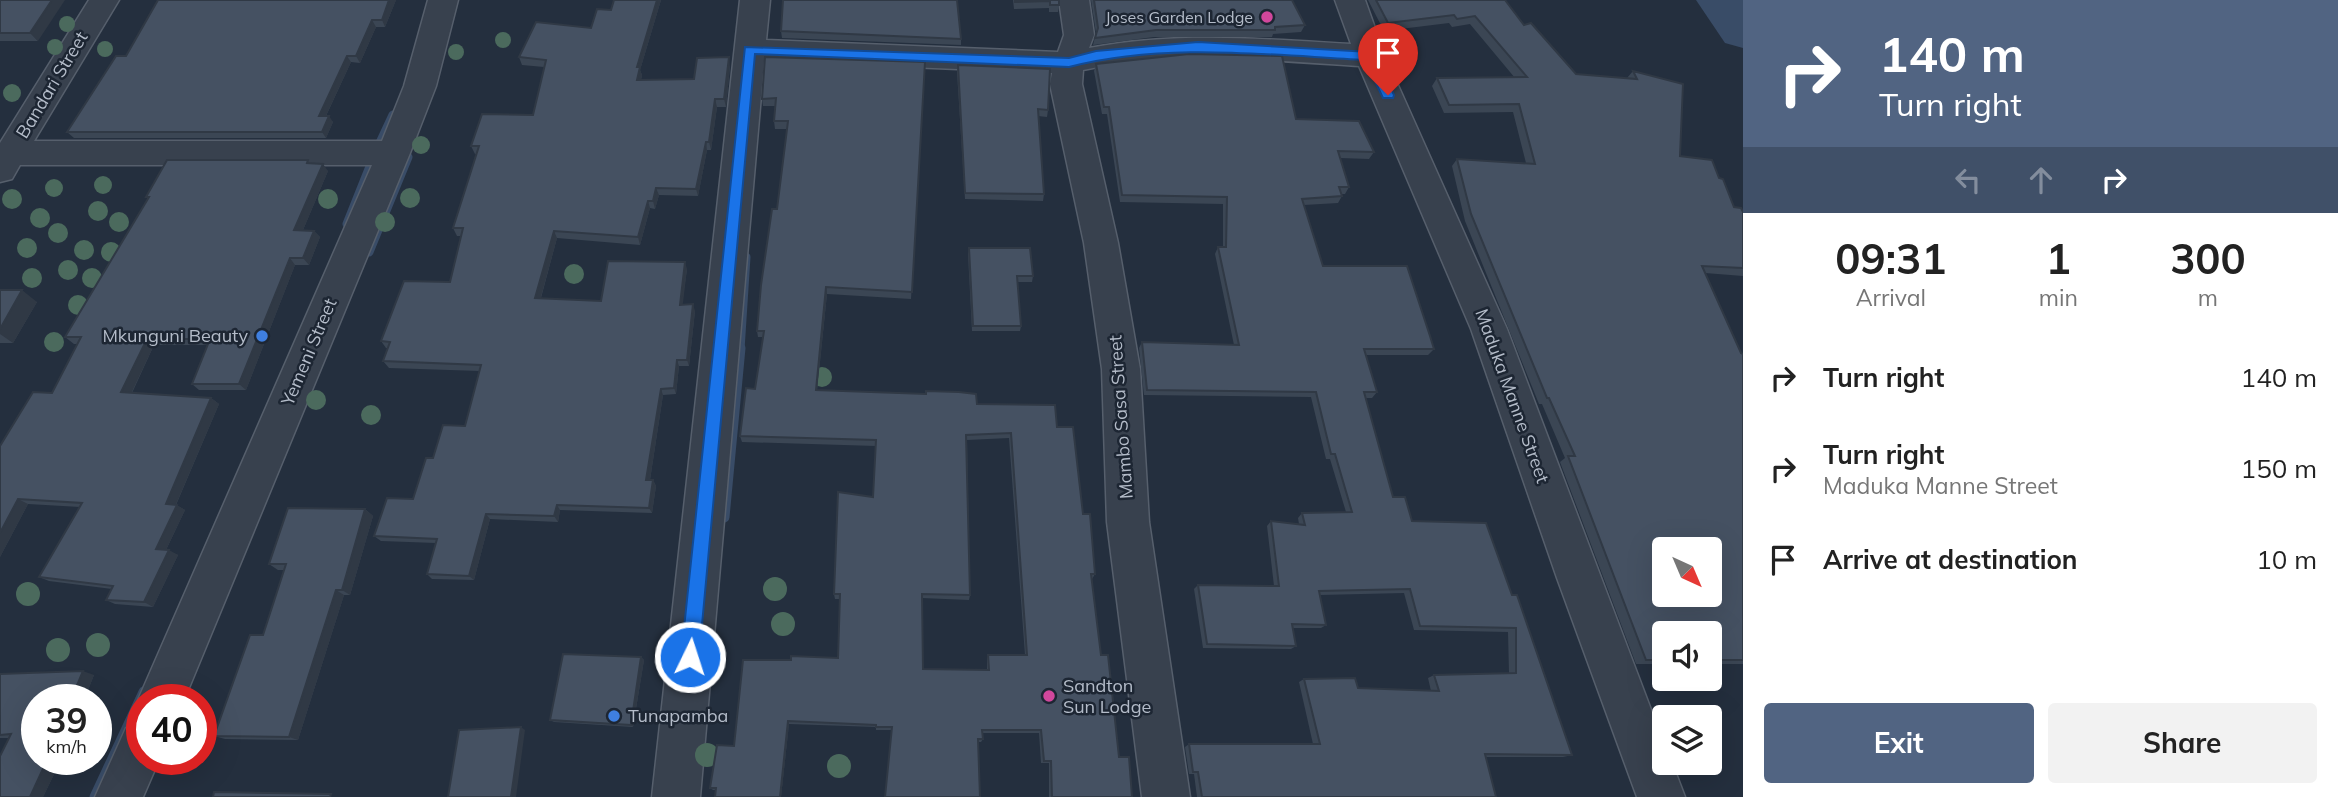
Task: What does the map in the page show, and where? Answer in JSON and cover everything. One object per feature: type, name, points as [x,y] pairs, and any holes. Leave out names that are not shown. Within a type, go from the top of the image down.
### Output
[{"type":"street","name":"Bandari Street","points":[[5,162],[104,0]]},
{"type":"street","name":"Yemeni Street","points":[[168,684],[394,153],[420,86],[443,0]]},
{"type":"street","points":[[676,797],[755,0]]},
{"type":"street","name":"Mambo Sasa Street","points":[[1074,0],[1079,35],[1069,63],[1066,84],[1101,243],[1121,369],[1128,522],[1166,797]]},
{"type":"street","name":"Maduka Manne Street","points":[[1350,0],[1370,56],[1489,329],[1578,579],[1661,797]]},
{"type":"street","points":[[750,50],[1069,63],[1096,56],[1198,47],[1370,56]]},
{"type":"street","points":[[5,162],[394,153]]},
{"type":"street","points":[[119,797],[129,775]]},
{"type":"building","points":[[0,0],[52,0],[30,33],[0,33]]},
{"type":"building","points":[[158,0],[389,0],[382,20],[372,20],[356,56],[347,56],[319,116],[329,116],[322,132],[67,132],[116,56],[126,56]]},
{"type":"building","points":[[614,0],[657,0],[637,67],[640,67],[637,80],[694,79],[697,58],[729,57],[724,99],[715,99],[709,142],[706,142],[696,189],[656,188],[653,201],[648,201],[638,237],[554,231],[535,298],[601,301],[608,261],[685,262],[680,305],[693,304],[687,360],[677,360],[674,388],[661,389],[646,480],[653,480],[649,508],[557,505],[554,516],[486,514],[469,576],[427,574],[437,539],[374,536],[387,498],[413,499],[426,458],[433,458],[443,425],[465,426],[481,365],[383,361],[390,342],[381,341],[404,281],[450,282],[463,228],[453,228],[479,146],[471,146],[482,114],[533,115],[546,60],[519,57],[536,22],[591,28],[597,9],[611,10]]},
{"type":"building","points":[[783,0],[957,0],[961,39],[781,31]]},
{"type":"building","points":[[1015,0],[1059,0],[1059,5],[1050,5],[1050,1]]},
{"type":"building","points":[[1094,0],[1292,0],[1305,25],[1275,27],[1275,30],[1156,30],[1095,38],[1098,28]]},
{"type":"building","points":[[1376,0],[1505,0],[1524,25],[1531,23],[1576,74],[1637,79],[1633,71],[1683,84],[1680,156],[1712,160],[1734,207],[1741,208],[1743,212],[1743,268],[1702,266],[1743,354],[1743,660],[1722,660],[1722,621],[1652,621],[1652,660],[1646,660],[1568,456],[1575,456],[1547,398],[1471,214],[1457,159],[1535,164],[1519,104],[1449,105],[1437,78],[1527,77],[1475,16],[1457,19],[1454,15],[1388,23]]},
{"type":"building","points":[[1189,54],[1282,56],[1296,119],[1359,121],[1374,152],[1338,151],[1349,187],[1339,187],[1342,196],[1302,199],[1323,266],[1407,266],[1434,349],[1364,349],[1377,392],[1364,392],[1393,497],[1405,497],[1412,521],[1486,523],[1512,595],[1517,595],[1572,755],[1485,754],[1496,797],[1202,797],[1198,772],[1193,772],[1189,744],[1320,744],[1304,679],[1355,678],[1358,688],[1439,691],[1434,675],[1516,673],[1516,628],[1420,626],[1410,589],[1319,591],[1326,625],[1292,624],[1296,646],[1207,644],[1198,585],[1279,586],[1271,521],[1305,525],[1302,513],[1352,512],[1335,454],[1331,454],[1316,392],[1147,390],[1142,342],[1239,345],[1218,247],[1226,247],[1227,197],[1122,195],[1109,107],[1104,107],[1096,64]]},
{"type":"building","points":[[765,57],[925,62],[912,292],[826,287],[816,390],[926,394],[926,391],[959,392],[976,394],[977,404],[1055,405],[1057,427],[1073,427],[1083,514],[1090,514],[1095,574],[1091,574],[1101,655],[1108,655],[1119,757],[1129,757],[1132,797],[1052,797],[1051,761],[1044,761],[1041,730],[982,730],[983,739],[978,739],[980,797],[885,797],[892,727],[788,721],[780,797],[715,797],[716,788],[710,788],[717,745],[734,746],[743,660],[791,660],[791,656],[838,658],[840,594],[834,594],[838,492],[873,497],[876,440],[740,436],[746,388],[755,389],[764,331],[757,331],[761,285],[772,209],[777,209],[788,121],[774,121],[776,98],[762,99]],"holes":[[[1011,433],[1027,655],[988,655],[989,670],[923,669],[922,594],[970,595],[966,435]]]},
{"type":"building","points":[[958,65],[1050,69],[1048,110],[1038,109],[1044,194],[965,193]]},
{"type":"building","points":[[167,160],[308,160],[307,163],[323,164],[294,230],[314,231],[303,258],[290,258],[239,384],[192,384],[210,339],[147,339],[121,392],[211,398],[166,504],[177,505],[156,549],[169,550],[144,602],[106,600],[113,586],[39,577],[82,503],[18,499],[0,533],[0,446],[33,392],[52,393],[81,337],[65,337],[149,197],[146,197]]},
{"type":"building","points":[[969,248],[1030,248],[1033,276],[1017,276],[1021,326],[973,326]]},
{"type":"building","points":[[0,290],[22,290],[0,329]]},
{"type":"building","points":[[288,508],[365,509],[342,590],[336,590],[289,737],[217,736],[217,728],[250,635],[263,635],[286,564],[269,564]]},
{"type":"building","points":[[563,654],[641,657],[631,725],[550,720]]},
{"type":"building","points":[[83,671],[78,684],[21,684],[21,775],[40,775],[30,797],[0,797],[0,756],[11,734],[0,735],[0,674]]},
{"type":"building","points":[[521,727],[511,797],[448,797],[459,730]]},
{"type":"building","points":[[214,792],[331,794],[330,797],[213,797]]},
{"type":"waterway","points":[[1720,0],[1743,31]]},
{"type":"waterway","points":[[379,145],[393,115]]},
{"type":"waterway","points":[[369,252],[408,157]]},
{"type":"waterway","points":[[347,224],[373,159]]},
{"type":"waterway","points":[[740,350],[746,257]]},
{"type":"waterway","points":[[724,517],[740,348]]},
{"type":"waterway","points":[[95,797],[126,731]]},
{"type":"place","name":"Joses Garden Lodge","points":[[1267,17]]},
{"type":"place","name":"Mkunguni Beauty","points":[[262,336]]},
{"type":"place","name":"Sandton Sun Lodge","points":[[1049,696]]},
{"type":"place","name":"Tunapamba","points":[[614,716]]},
{"type":"route","points":[[690,657],[750,50],[1069,63],[1096,56],[1198,47],[1370,56],[1388,95]]}]
